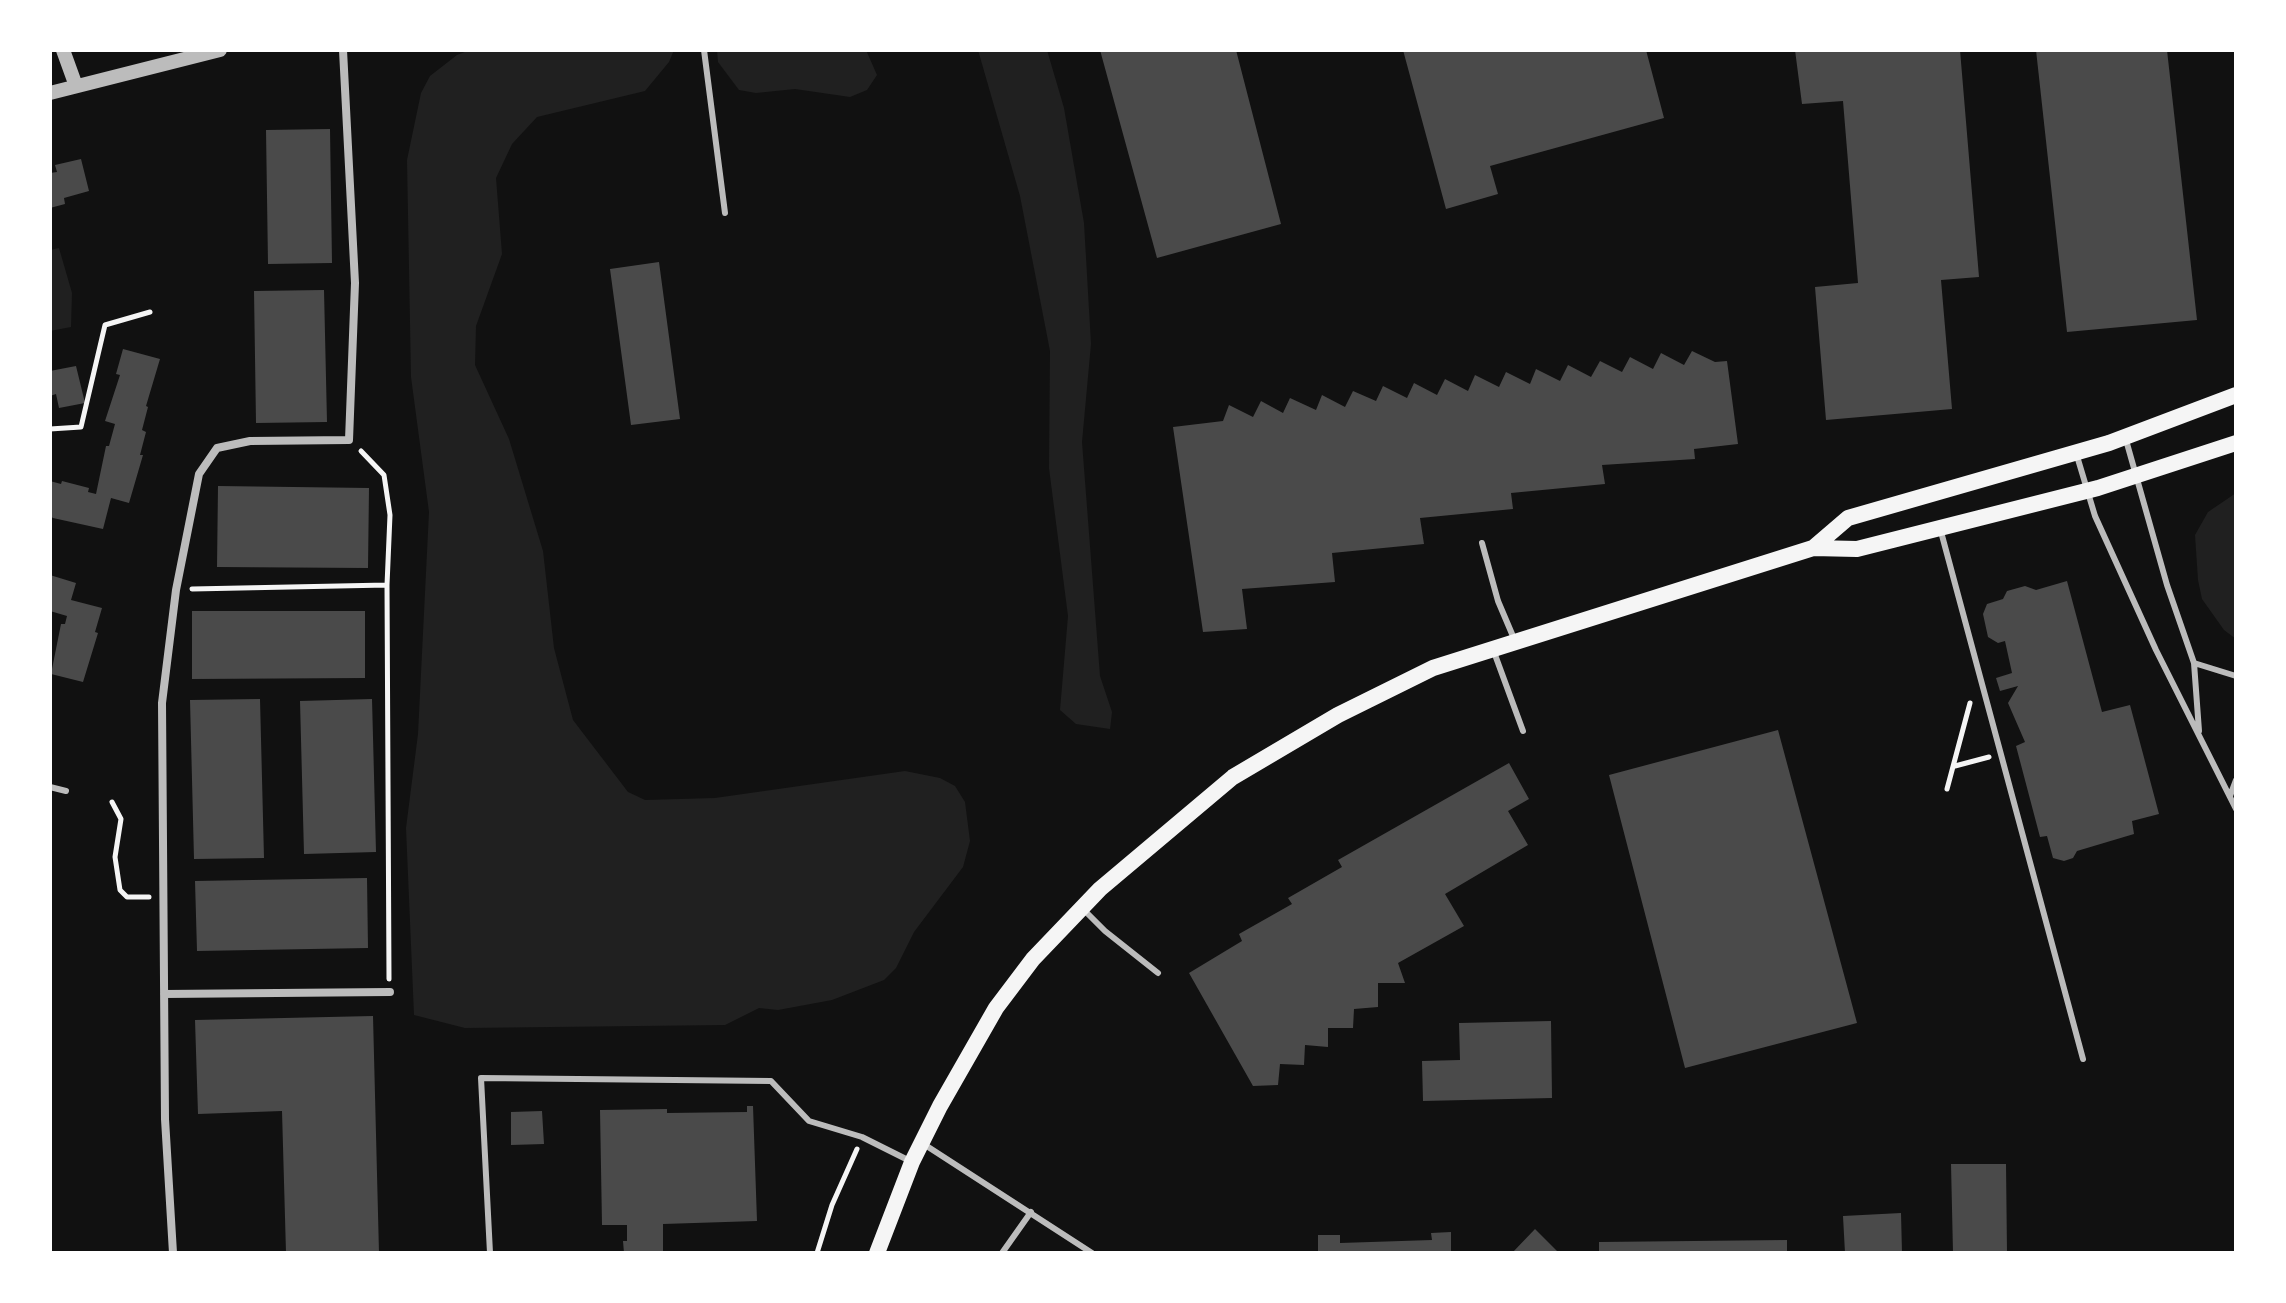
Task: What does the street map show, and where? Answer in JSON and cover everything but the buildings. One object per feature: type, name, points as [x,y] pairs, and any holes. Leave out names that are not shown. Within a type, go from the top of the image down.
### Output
[{"type":"main road","points":[[1813,548],[1848,518],[2125,437],[2236,395]]},
{"type":"main road","points":[[877,1253],[912,1162],[996,1008],[1033,959],[1100,889],[1233,777],[1338,715],[1433,668],[1493,648],[1813,548],[1857,549],[2087,491],[2236,443]]},
{"type":"street","points":[[63,50],[76,86]]},
{"type":"street","points":[[50,93],[220,50]]},
{"type":"street","points":[[173,1253],[165,1119],[162,703],[176,590],[199,474],[217,448],[250,441],[349,440],[355,283],[343,50]]},
{"type":"street","points":[[164,994],[390,992]]},
{"type":"lane","points":[[704,50],[725,213]]},
{"type":"lane","points":[[2125,437],[2167,585],[2194,663],[2199,734]]},
{"type":"lane","points":[[2076,452],[2095,516],[2156,650],[2236,809]]},
{"type":"lane","points":[[1940,528],[2083,1059]]},
{"type":"lane","points":[[1482,543],[1498,601],[1515,641]]},
{"type":"lane","points":[[1493,648],[1523,731]]},
{"type":"lane","points":[[2194,663],[2236,676]]},
{"type":"lane","points":[[2229,796],[2236,780]]},
{"type":"lane","points":[[50,787],[66,791]]},
{"type":"lane","points":[[1082,908],[1105,931],[1158,973]]},
{"type":"lane","points":[[490,1253],[481,1078],[771,1081],[809,1121],[862,1137],[912,1162]]},
{"type":"lane","points":[[922,1143],[1092,1253]]},
{"type":"lane","points":[[1002,1253],[1031,1212]]},
{"type":"path","points":[[50,429],[81,427],[105,325],[150,312]]},
{"type":"path","points":[[349,440],[384,475],[390,515],[387,585],[390,992]]},
{"type":"path","points":[[176,590],[387,585]]},
{"type":"path","points":[[1947,789],[1968,704],[1984,693]]},
{"type":"path","points":[[112,802],[121,819],[115,857],[120,890],[127,897],[164,897]]},
{"type":"path","points":[[817,1253],[832,1205],[862,1137]]},
{"type":"shaded area","points":[[470,50],[674,50],[669,62],[645,91],[537,117],[512,144],[496,178],[502,254],[476,326],[475,365],[509,439],[543,551],[554,648],[573,720],[628,792],[645,800],[715,798],[905,771],[940,778],[955,786],[965,802],[970,841],[963,867],[914,932],[896,968],[884,980],[832,1000],[778,1010],[759,1008],[725,1025],[465,1028],[414,1015],[406,828],[418,734],[429,512],[411,377],[407,160],[421,93],[430,76],[457,55]]},
{"type":"shaded area","points":[[717,50],[866,50],[877,75],[867,90],[850,97],[795,89],[756,93],[739,90],[718,62]]},
{"type":"shaded area","points":[[978,50],[1047,50],[1064,108],[1084,223],[1091,344],[1082,442],[1100,676],[1112,712],[1110,729],[1076,724],[1060,710],[1068,616],[1049,468],[1050,351],[1020,196]]},
{"type":"shaded area","points":[[59,248],[72,293],[71,327],[50,331],[50,250]]},
{"type":"shaded area","points":[[2236,493],[2236,639],[2224,630],[2202,599],[2195,535],[2208,512]]}]
